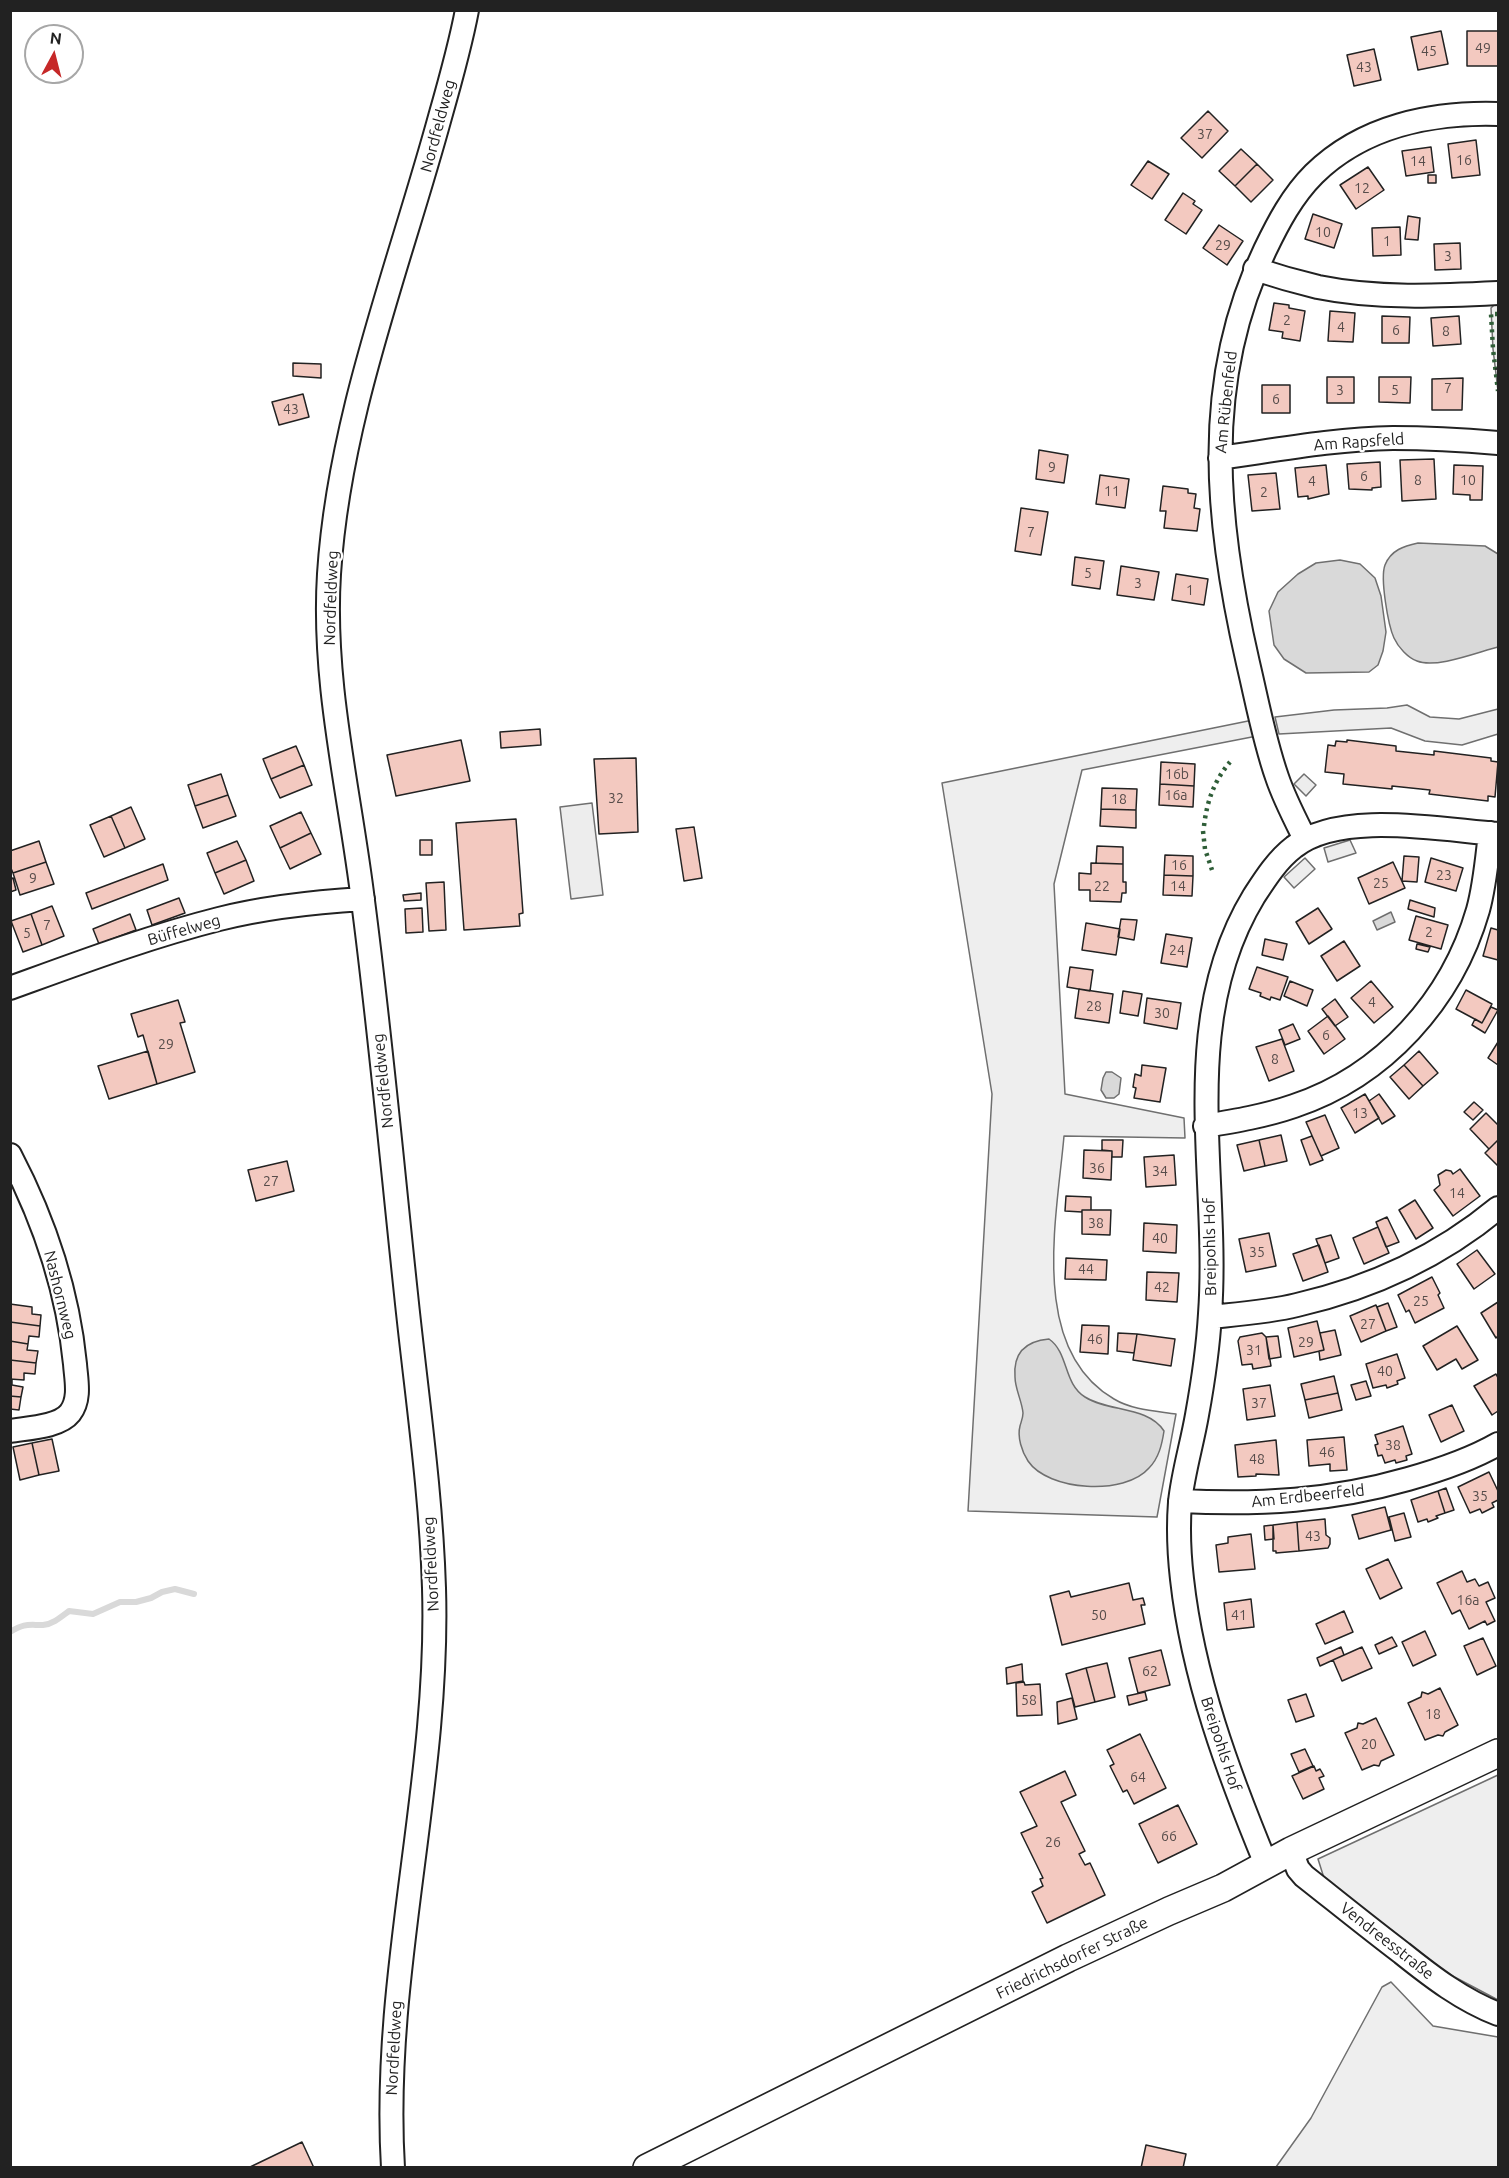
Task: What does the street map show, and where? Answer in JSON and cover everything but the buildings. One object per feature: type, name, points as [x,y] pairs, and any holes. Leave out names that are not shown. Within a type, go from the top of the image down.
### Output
[{"type":"main road","name":"Friedrichsdorfer Straße","points":[[647,2168],[1068,1958],[1223,1888],[1291,1851],[1498,1753]]},
{"type":"street","name":"Nordfeldweg","points":[[393,2168],[391,2122],[395,2014],[429,1720],[434,1662],[434,1588],[417,1400],[363,899],[329,652],[328,608],[332,549],[351,427],[457,56],[466,10]]},
{"type":"street","name":"Am Rübenfeld","points":[[1305,839],[1284,796],[1273,766],[1242,637],[1223,523],[1220,458],[1222,405],[1238,316],[1255,269],[1290,203],[1313,175],[1342,153],[1380,132],[1413,121],[1448,114],[1498,114]]},
{"type":"street","points":[[1255,269],[1320,287],[1370,294],[1422,296],[1498,293]]},
{"type":"street","name":"Am Rapsfeld","points":[[1220,458],[1332,442],[1392,438],[1498,443]]},
{"type":"street","name":"Breipohls Hof","points":[[1266,1864],[1225,1760],[1199,1671],[1182,1580],[1179,1542],[1180,1501],[1199,1405],[1210,1317],[1211,1240],[1205,1080],[1212,1020],[1222,973],[1235,930],[1258,889],[1282,858],[1305,839],[1319,832],[1353,826],[1412,826],[1494,833]]},
{"type":"street","points":[[1205,1126],[1269,1114],[1296,1106],[1331,1090],[1362,1072],[1409,1033],[1443,989],[1465,949],[1479,907],[1494,833]]},
{"type":"street","name":"Büffelweg","points":[[10,987],[172,932],[220,919],[300,905],[363,899]]},
{"type":"street","name":"Nashornweg","points":[[10,1155],[30,1196],[61,1284],[72,1339],[77,1389],[74,1408],[69,1415],[59,1421],[10,1431]]},
{"type":"street","points":[[1210,1317],[1297,1305],[1377,1280],[1439,1250],[1472,1230],[1498,1208]]},
{"type":"street","name":"Am Erdbeerfeld","points":[[1180,1501],[1256,1503],[1330,1497],[1435,1472],[1464,1462],[1498,1444]]},
{"type":"street","name":"Vendreesstraße","points":[[1291,1851],[1298,1869],[1304,1876],[1393,1947],[1441,1984],[1482,2008],[1498,2014]]},
{"type":"shaded area","points":[[1498,302],[1498,391],[1491,308]]},
{"type":"shaded area","points":[[1418,543],[1485,546],[1498,554],[1498,647],[1435,663],[1417,661],[1401,648],[1394,638],[1389,623],[1385,601],[1384,571],[1385,565],[1394,552]]},
{"type":"shaded area","points":[[1340,560],[1360,564],[1375,578],[1381,596],[1386,632],[1383,651],[1378,665],[1369,672],[1306,673],[1284,659],[1274,645],[1269,611],[1278,592],[1298,574],[1316,563]]},
{"type":"shaded area","points":[[1407,705],[1430,717],[1459,719],[1498,709],[1498,734],[1462,745],[1425,741],[1391,728],[1279,734],[1275,717],[1334,710]]},
{"type":"shaded area","points":[[1253,720],[1257,736],[1082,770],[1054,884],[1065,1094],[1184,1118],[1185,1138],[1064,1136],[1054,1242],[1054,1279],[1059,1315],[1069,1348],[1087,1377],[1114,1399],[1128,1406],[1176,1414],[1157,1517],[968,1511],[992,1094],[942,783]]},
{"type":"shaded area","points":[[1304,774],[1316,785],[1306,796],[1294,784]]},
{"type":"shaded area","points":[[592,803],[603,895],[571,899],[560,807]]},
{"type":"shaded area","points":[[1350,840],[1356,853],[1328,862],[1324,848]]},
{"type":"shaded area","points":[[1305,858],[1315,869],[1294,888],[1284,877]]},
{"type":"shaded area","points":[[1391,912],[1395,922],[1377,930],[1373,921]]},
{"type":"shaded area","points":[[1106,1072],[1112,1072],[1121,1078],[1119,1094],[1114,1098],[1106,1098],[1101,1090]]},
{"type":"shaded area","points":[[1049,1339],[1060,1352],[1073,1384],[1085,1397],[1094,1402],[1148,1417],[1164,1431],[1158,1455],[1149,1468],[1138,1477],[1123,1483],[1105,1486],[1069,1484],[1052,1479],[1038,1471],[1028,1461],[1020,1440],[1019,1430],[1023,1413],[1016,1386],[1016,1361],[1028,1345]]},
{"type":"shaded area","points":[[1498,1775],[1498,2000],[1447,1973],[1324,1878],[1318,1859]]},
{"type":"shaded area","points":[[1391,1982],[1433,2026],[1498,2037],[1498,2167],[1276,2167],[1311,2118],[1382,1987]]},
{"type":"waterway","points":[[10,1632],[23,1626],[50,1623],[69,1611],[93,1614],[120,1602],[136,1602],[175,1589],[194,1594]]},
{"type":"hedge","points":[[1498,314],[1491,314],[1498,391]]},
{"type":"hedge","points":[[1204,826],[1212,792],[1230,762]]},
{"type":"hedge","points":[[1203,831],[1205,849],[1212,870]]}]
